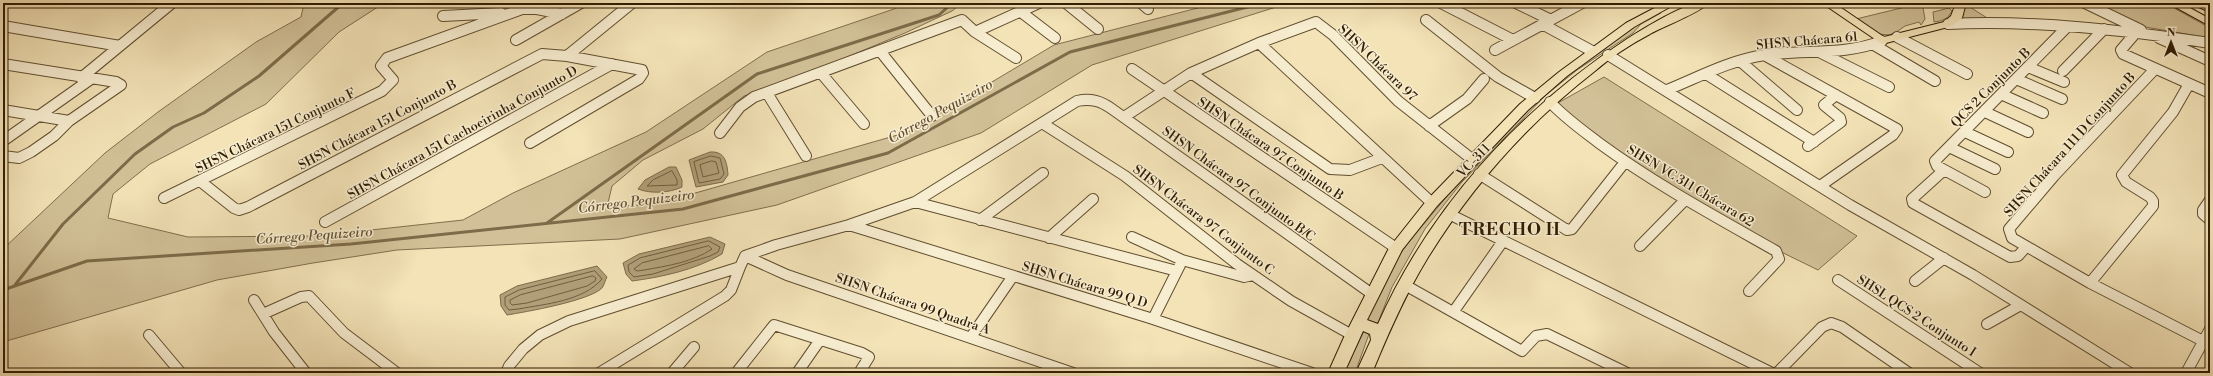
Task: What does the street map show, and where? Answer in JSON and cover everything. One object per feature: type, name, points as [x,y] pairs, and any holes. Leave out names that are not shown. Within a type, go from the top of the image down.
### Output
[{"type":"main road","name":"VC-311","points":[[1336,373],[1354,331],[1396,248],[1432,203],[1535,98],[1592,51],[1630,25],[1673,3]]},
{"type":"main road","points":[[1673,3],[1686,10]]},
{"type":"main road","points":[[1364,373],[1377,338],[1405,285],[1448,214],[1479,174],[1577,77],[1608,55],[1672,17],[1703,3]]},
{"type":"main road","points":[[1827,3],[1878,43],[1948,24],[1956,18],[1961,3]]},
{"type":"main road","points":[[2173,3],[2207,20]]},
{"type":"main road","points":[[2198,3],[2210,9]]},
{"type":"main road","points":[[1660,9],[1672,17]]},
{"type":"main road","points":[[1354,331],[1364,324],[1372,327],[1377,332],[1377,338]]},
{"type":"street","points":[[81,78],[172,3]]},
{"type":"street","points":[[516,40],[581,3]]},
{"type":"street","points":[[567,56],[632,3]]},
{"type":"street","points":[[975,32],[1039,3]]},
{"type":"street","points":[[1066,3],[1098,29]]},
{"type":"street","points":[[1141,3],[1148,9]]},
{"type":"street","points":[[1440,3],[1513,40]]},
{"type":"street","points":[[1516,3],[1551,20]]},
{"type":"street","points":[[1495,50],[1582,3]]},
{"type":"street","points":[[2085,3],[2210,61]]},
{"type":"street","points":[[444,16],[511,12],[530,8],[562,14]]},
{"type":"street","name":"SHSN Chácara 151 Conjunto F","points":[[164,198],[382,91],[393,80],[381,66],[386,58],[511,12]]},
{"type":"street","points":[[1021,12],[1055,38]]},
{"type":"street","points":[[720,133],[747,100],[767,94],[962,20],[975,32],[1016,58]]},
{"type":"street","points":[[1426,20],[1498,77],[1535,98]]},
{"type":"street","points":[[1948,24],[1998,22],[2146,32],[2210,43]]},
{"type":"street","name":"SHSN Chácara 97","points":[[1124,117],[1191,73],[1259,43],[1310,23],[1318,23],[1398,102],[1473,160]]},
{"type":"street","points":[[1542,24],[1592,51]]},
{"type":"street","points":[[3,26],[120,46]]},
{"type":"street","name":"QCS 2 Conjunto B","points":[[1941,168],[1935,162],[1938,158],[2002,95],[2067,27]]},
{"type":"street","points":[[2063,70],[2104,29]]},
{"type":"street","points":[[2131,31],[2133,36],[2121,52],[2125,56],[2210,93]]},
{"type":"street","points":[[1897,37],[1930,56],[1967,74]]},
{"type":"street","points":[[1259,43],[1432,203]]},
{"type":"street","points":[[1878,43],[1935,81]]},
{"type":"street","name":"SHSN Chácara 61","points":[[1667,90],[1740,61],[1764,55],[1847,51],[1878,43]]},
{"type":"street","points":[[880,51],[932,116]]},
{"type":"street","name":"SHSN Chácara 151 Conjunto B","points":[[200,181],[230,206],[239,210],[248,207],[536,56],[545,53],[567,56]]},
{"type":"street","points":[[1821,53],[1889,87]]},
{"type":"street","points":[[1608,55],[1667,90],[1872,218],[1944,258],[2019,306],[2130,373]]},
{"type":"street","points":[[1764,55],[1836,96],[1892,125],[1897,131],[1820,186]]},
{"type":"street","points":[[530,143],[633,83],[642,76],[642,70],[639,69],[567,56]]},
{"type":"street","points":[[1740,61],[1797,110]]},
{"type":"street","points":[[3,64],[81,78],[116,82],[121,85],[69,121],[63,129],[32,151],[19,158],[3,156]]},
{"type":"street","name":"SHSN Chácara 151 Cachoeirinha Conjunto D","points":[[325,222],[612,64]]},
{"type":"street","points":[[2028,67],[2064,82]]},
{"type":"street","name":"SHSN Chácara 97 Conjunto B","points":[[1132,69],[1396,248]]},
{"type":"street","name":"SHSN Chácara 111 D Conjunto B","points":[[2026,247],[2012,238],[2009,229],[2064,164],[2155,69]]},
{"type":"street","points":[[821,73],[864,124]]},
{"type":"street","points":[[1191,73],[1330,169],[1340,172],[1348,171],[1382,158]]},
{"type":"street","points":[[1706,74],[1811,144],[1841,122],[1840,118],[1824,105],[1836,96]]},
{"type":"street","points":[[3,141],[91,79]]},
{"type":"street","points":[[1429,126],[1462,103],[1479,88],[1484,79]]},
{"type":"street","points":[[2016,79],[2062,99]]},
{"type":"street","points":[[2090,283],[2153,206],[2153,201],[2150,197],[2125,182],[2122,175],[2173,112],[2189,84]]},
{"type":"street","points":[[767,94],[806,156]]},
{"type":"street","points":[[2002,95],[2043,113]]},
{"type":"street","name":"SHSN Chácara 97 Conjunto B/C","points":[[1087,98],[1096,98],[1124,117],[1298,243],[1372,294]]},
{"type":"street","name":"SHSN Chácara 99 Q D","points":[[745,256],[776,244],[849,225],[915,202],[1077,101],[1087,98]]},
{"type":"street","name":"SHSN VC 311 Chácara 62","points":[[1546,106],[1561,114],[1625,162],[1685,200],[1769,246],[1778,253],[1779,259],[1749,291]]},
{"type":"street","points":[[3,110],[69,121]]},
{"type":"street","points":[[1985,112],[2028,132]]},
{"type":"street","name":"SHSN Chácara 97 Conjunto C","points":[[1042,123],[1125,176],[1199,236],[1291,301],[1354,331]]},
{"type":"street","points":[[1965,132],[2008,152]]},
{"type":"street","points":[[1950,147],[1995,169]]},
{"type":"street","points":[[1479,174],[1567,230],[1572,228],[1625,162]]},
{"type":"street","points":[[1985,192],[1941,168],[1912,199],[1913,203],[2010,256],[2018,256],[2026,247],[2090,283],[2203,341]]},
{"type":"street","points":[[980,220],[1043,173]]},
{"type":"street","points":[[1049,238],[1093,199]]},
{"type":"street","points":[[1640,246],[1685,200]]},
{"type":"street","points":[[2210,200],[2203,210],[2203,214],[2210,220]]},
{"type":"street","points":[[915,202],[1177,271]]},
{"type":"street","points":[[1448,214],[1772,373]]},
{"type":"street","name":"SHSN Chácara 99 Q D","points":[[849,225],[872,230],[1013,276],[1153,319],[1312,373]]},
{"type":"street","points":[[1132,237],[1182,260],[1244,277],[1253,275]]},
{"type":"street","points":[[1454,311],[1503,241]]},
{"type":"street","points":[[600,373],[725,296],[731,290],[745,256]]},
{"type":"street","name":"SHSN Chácara 99 Quadra A","points":[[745,256],[787,275],[1073,373]]},
{"type":"street","points":[[1916,281],[1944,258]]},
{"type":"street","points":[[1153,319],[1182,260]]},
{"type":"street","points":[[506,373],[509,366],[523,350],[540,335],[568,321],[740,266]]},
{"type":"street","points":[[971,337],[1013,276]]},
{"type":"street","name":"SHSL QCS 2 Conjunto I","points":[[1838,280],[1980,373]]},
{"type":"street","points":[[1405,285],[1454,311],[1522,351],[1536,336],[1547,334],[1627,373]]},
{"type":"street","points":[[263,314],[301,297],[309,296],[344,333],[397,373]]},
{"type":"street","points":[[254,300],[274,332],[306,373]]},
{"type":"street","points":[[1987,324],[2019,306]]},
{"type":"street","points":[[1777,373],[1822,327],[1831,323],[1842,327],[1902,371]]},
{"type":"street","points":[[736,373],[774,325],[862,353],[869,357],[859,373]]},
{"type":"street","points":[[2186,373],[2210,329]]},
{"type":"street","points":[[149,335],[181,373]]},
{"type":"street","points":[[797,373],[820,340]]},
{"type":"street","points":[[672,373],[694,347]]},
{"type":"shaded area","points":[[304,3],[384,3],[339,32],[266,104],[150,164],[113,194],[108,218],[188,237],[316,236],[463,220],[513,193],[646,132],[767,52],[894,9],[907,3],[962,3],[952,11],[905,33],[789,81],[744,96],[703,129],[643,160],[612,186],[607,207],[657,204],[908,132],[1054,45],[1217,3],[1289,3],[1092,65],[981,133],[777,205],[620,239],[397,250],[313,263],[217,280],[3,342],[3,249],[105,153],[158,112],[256,42],[301,17]]},
{"type":"shaded area","points":[[1926,3],[1923,8],[1925,19],[1921,25],[1919,22],[1905,26],[1889,35],[1879,34],[1856,19]]},
{"type":"shaded area","points":[[2092,3],[2165,3],[2210,28],[2210,38],[2145,27]]},
{"type":"shaded area","points":[[1965,4],[1992,21],[1956,22]]},
{"type":"shaded area","points":[[1949,8],[1952,11],[1947,18],[1934,22],[1933,12]]},
{"type":"shaded area","points":[[1660,12],[1661,13],[1641,24],[1633,33],[1577,70],[1546,95],[1462,182],[1425,229],[1392,287],[1377,325],[1367,320],[1393,264],[1443,201],[1491,146],[1516,120],[1569,72],[1628,30]]},
{"type":"shaded area","points":[[1604,77],[1857,236],[1818,270],[1769,246],[1625,162],[1556,104]]},
{"type":"shaded area","points":[[1366,327],[1369,334],[1355,373],[1343,373]]},
{"type":"water","points":[[710,152],[719,153],[722,155],[726,162],[728,175],[723,182],[696,187],[689,160]]},
{"type":"water","points":[[669,167],[676,167],[682,180],[682,187],[671,191],[660,192],[649,192],[638,189],[645,180]]},
{"type":"water","points":[[710,237],[725,244],[722,254],[712,260],[690,269],[667,275],[632,281],[626,274],[623,263],[639,254]]},
{"type":"water","points":[[597,266],[607,277],[602,288],[595,293],[556,305],[507,315],[501,306],[500,295],[517,286]]},
{"type":"waterway","points":[[15,285],[63,224],[135,154],[173,127],[204,113],[259,76],[343,3]]},
{"type":"waterway","points":[[547,223],[757,74],[939,15],[952,3]]},
{"type":"waterway","name":"Córrego Pequizeiro","points":[[3,290],[87,261],[351,244],[683,209],[888,153],[1070,52],[1263,3]]},
{"type":"district","name":"TRECHO II","points":[[1510,229]]}]
